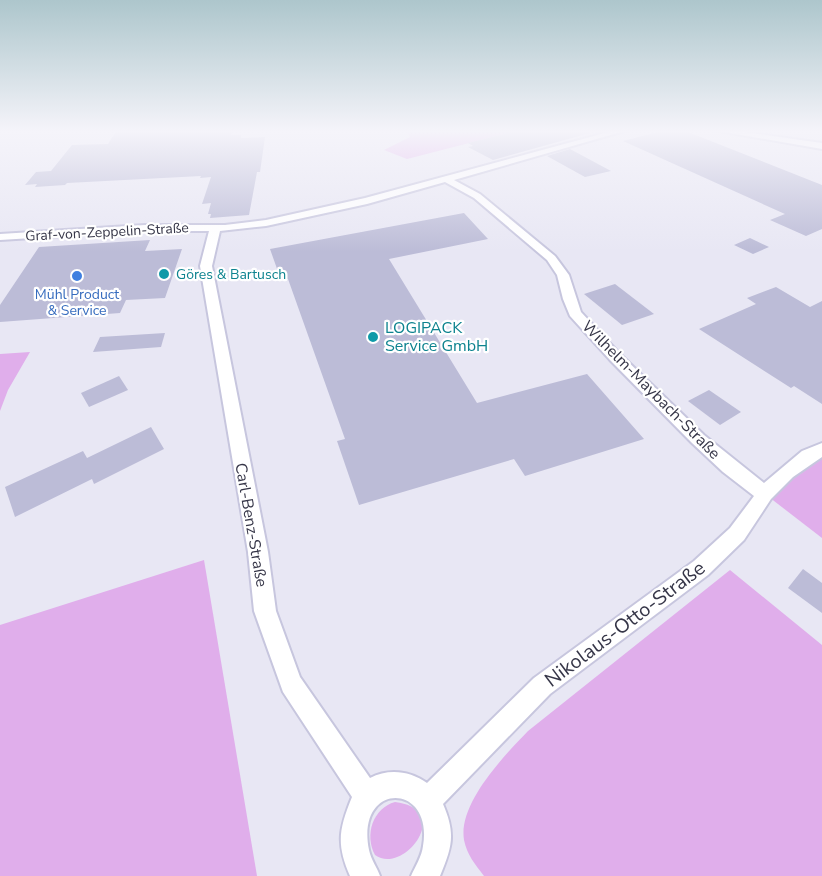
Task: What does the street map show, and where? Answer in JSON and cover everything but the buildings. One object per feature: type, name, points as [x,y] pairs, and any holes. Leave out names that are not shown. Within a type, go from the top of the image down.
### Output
[{"type":"street","name":"Graf-von-Zeppelin-Straße","points":[[0,237],[145,228],[244,226],[298,217],[479,171]]},
{"type":"street","name":"Wilhelm-Maybach-Straße","points":[[447,180],[477,196],[551,258],[563,275],[575,313],[615,357],[698,439],[729,467],[765,494]]},
{"type":"street","name":"Carl-Benz-Straße","points":[[215,228],[206,266],[258,552],[265,611],[291,684],[368,797]]},
{"type":"street","name":"Nikolaus-Otto-Straße","points":[[428,801],[542,686],[701,568],[737,534],[765,494],[787,472],[808,456],[822,450]]},
{"type":"street","points":[[366,876],[357,858],[354,831],[361,807],[376,790],[394,783],[412,787],[428,801],[438,833],[430,873]]},
{"type":"shaded area","points":[[30,352],[8,390],[0,411],[0,354]]},
{"type":"shaded area","points":[[822,450],[822,538],[765,494]]},
{"type":"shaded area","points":[[204,560],[257,876],[0,876],[0,625]]},
{"type":"shaded area","points":[[730,570],[822,645],[822,876],[484,876],[467,850],[464,826],[468,811],[476,796],[496,766],[528,731]]},
{"type":"shaded area","points":[[395,802],[413,807],[421,816],[422,827],[418,839],[409,849],[398,857],[386,859],[375,855],[370,839],[371,831],[376,816],[387,805]]},
{"type":"place","name":"Göres & Bartusch","points":[[164,274]]},
{"type":"place","name":"Mühl Product & Service","points":[[77,276]]},
{"type":"place","name":"LOGIPACK Service GmbH","points":[[373,337]]}]
